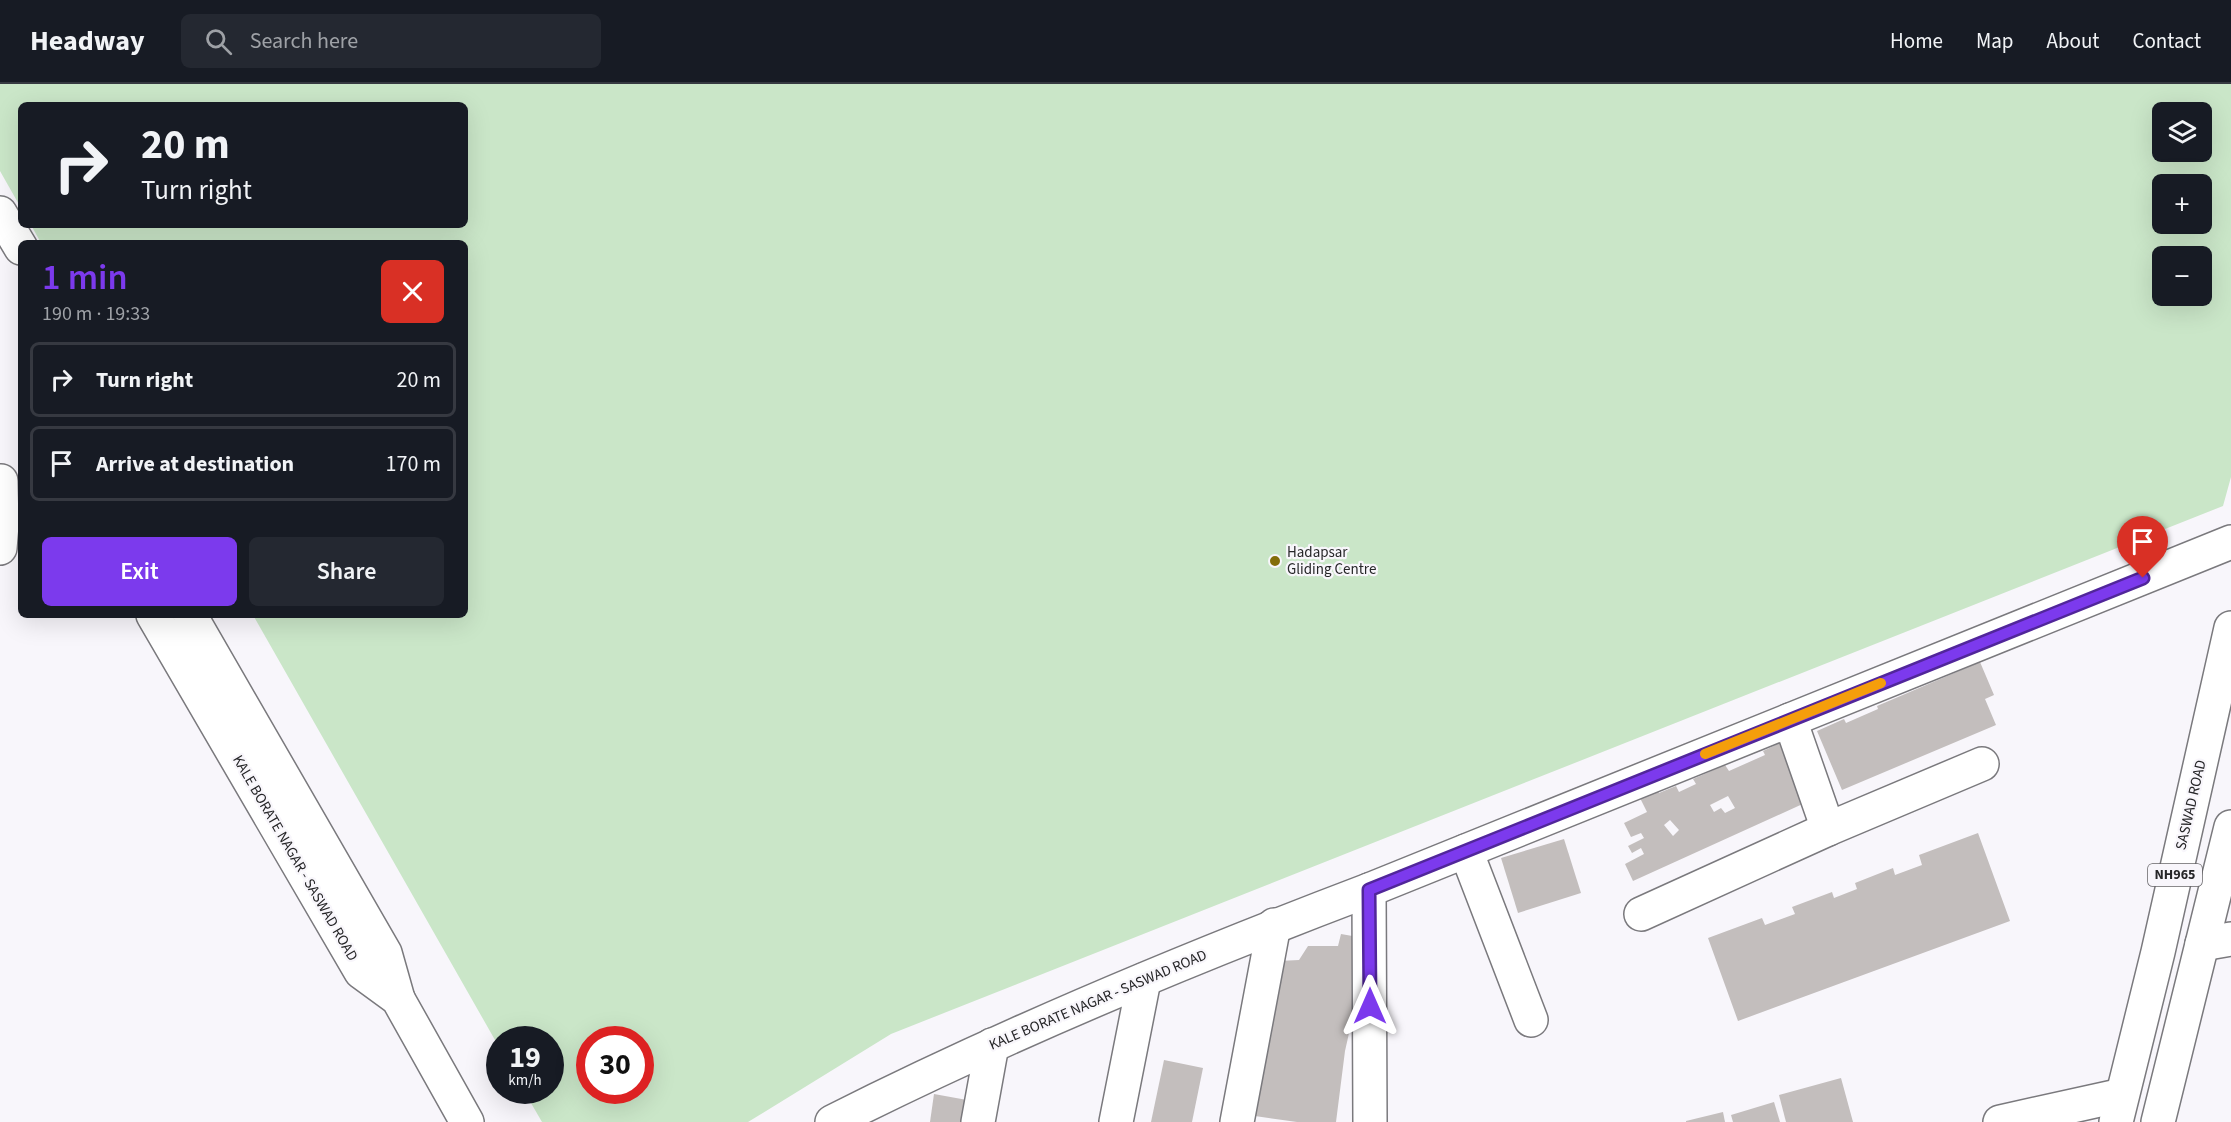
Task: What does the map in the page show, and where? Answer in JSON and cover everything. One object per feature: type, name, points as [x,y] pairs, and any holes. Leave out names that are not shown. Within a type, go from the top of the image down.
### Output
[{"type":"main road","points":[[0,213],[18,243]]},
{"type":"main road","points":[[7,482],[0,548],[12,550],[18,555]]},
{"type":"main road","name":"KALE BORATE NAGAR - SASWAD ROAD","points":[[832,1122],[866,1113],[992,1045],[1274,925],[1369,890],[2231,542]]},
{"type":"main road","name":"KALE BORATE NAGAR - SASWAD ROAD","points":[[155,618],[361,972],[398,999],[467,1122]]},
{"type":"main road","points":[[192,618],[385,953],[398,999]]},
{"type":"main road","name":"SASWAD ROAD","points":[[2119,1109],[2160,941],[2231,628]]},
{"type":"main road","points":[[1790,720],[1828,829]]},
{"type":"main road","points":[[1641,914],[1828,829],[1982,764]]},
{"type":"main road","name":"NH965","points":[[2158,1122],[2217,941],[2231,827]]},
{"type":"main road","points":[[1466,851],[1531,1020]]},
{"type":"main road","points":[[1369,890],[1370,1122]]},
{"type":"main road","points":[[1237,1122],[1274,925]]},
{"type":"main road","points":[[1116,1122],[1144,981]]},
{"type":"main road","points":[[978,1122],[992,1045]]},
{"type":"main road","points":[[2001,1122],[2119,1109]]},
{"type":"green space","name":"Hadapsar Gliding Centre","points":[[0,84],[2231,84],[2231,477],[2223,506],[891,1034],[748,1122],[542,1122],[532,1104],[564,1104],[564,1026],[487,1026],[255,618],[468,618],[468,240],[39,240],[33,228],[468,228],[468,102],[18,102],[18,203],[0,171]]},
{"type":"building","points":[[1980,662],[1994,695],[1985,699],[1996,725],[1842,790],[1817,731],[1844,719],[1846,723],[1878,709],[1877,706]]},
{"type":"building","points":[[1780,743],[1807,802],[1633,881],[1625,864],[1644,854],[1641,848],[1632,853],[1628,846],[1644,838],[1641,833],[1631,837],[1624,823],[1647,812],[1639,796],[1657,789],[1659,793],[1676,786],[1679,792],[1696,784],[1693,779],[1725,765],[1729,771],[1765,755],[1763,751]],"holes":[[[1728,796],[1735,808],[1725,813],[1721,808],[1714,812],[1710,805]],[[1670,820],[1679,830],[1673,836],[1664,825]]]},
{"type":"building","points":[[1978,833],[2010,921],[1738,1021],[1708,938],[1762,918],[1765,925],[1795,914],[1792,907],[1832,892],[1834,898],[1857,889],[1855,883],[1893,868],[1895,875],[1922,865],[1919,855]]},
{"type":"building","points":[[1564,839],[1581,893],[1518,913],[1501,858]]},
{"type":"building","points":[[1341,934],[1358,937],[1361,980],[1345,1051],[1336,1122],[1297,1122],[1248,1115],[1279,961],[1299,960],[1308,946],[1338,946]]},
{"type":"building","points":[[1164,1060],[1203,1068],[1192,1122],[1151,1122]]},
{"type":"building","points":[[1841,1078],[1853,1122],[1786,1122],[1779,1095]]},
{"type":"building","points":[[934,1094],[978,1102],[975,1122],[930,1122]]},
{"type":"building","points":[[1774,1102],[1780,1122],[1733,1122],[1731,1115]]},
{"type":"building","points":[[1723,1112],[1725,1122],[1686,1122],[1686,1121]]},
{"type":"slow traffic","points":[[1705,754],[1881,683]]},
{"type":"place","name":"Hadapsar Gliding Centre","points":[[1275,561]]},
{"type":"route","points":[[1370,1006],[1369,890],[2143,578]]}]
